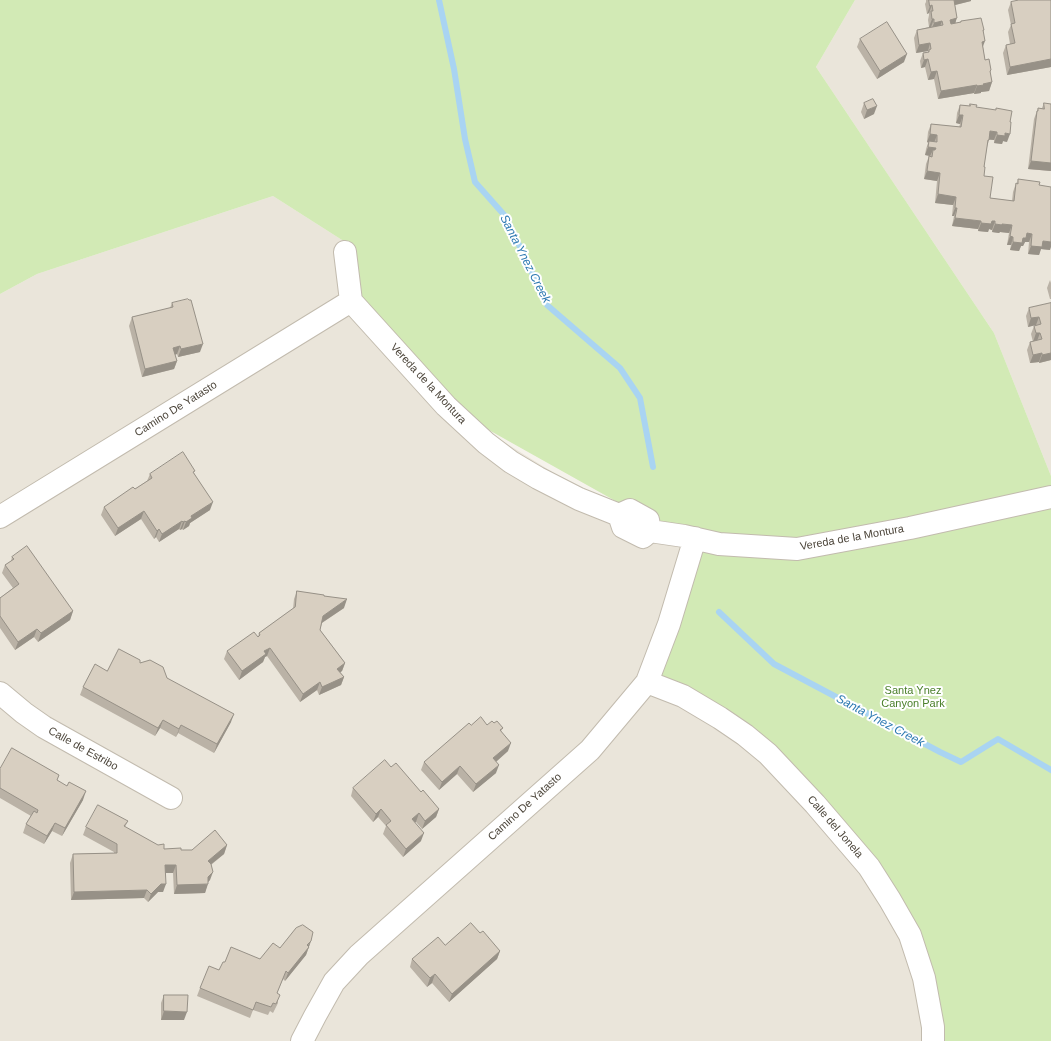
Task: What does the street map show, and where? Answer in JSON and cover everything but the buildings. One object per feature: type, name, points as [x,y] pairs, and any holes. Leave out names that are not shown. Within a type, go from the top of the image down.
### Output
[{"type":"street","points":[[345,252],[351,301]]},
{"type":"street","name":"Vereda de la Montura","points":[[351,301],[446,406],[486,443],[511,462],[538,478],[579,499],[619,515],[624,527],[643,537],[650,531],[695,538],[719,544],[797,549],[910,528],[1051,497]]},
{"type":"street","name":"Camino De Yatasto","points":[[0,517],[351,301]]},
{"type":"street","name":"Camino De Yatasto","points":[[302,1041],[314,1016],[334,982],[359,955],[590,750],[647,682],[669,624],[695,538]]},
{"type":"street","name":"Calle del Jonela","points":[[647,682],[684,696],[745,735],[768,754],[815,804],[869,867],[910,935],[924,978],[933,1027],[933,1041]]},
{"type":"street","name":"Calle de Estribo","points":[[0,693],[44,727],[171,798]]},
{"type":"shaded area","points":[[855,0],[1051,0],[1051,476],[994,333],[816,67]]},
{"type":"shaded area","points":[[273,196],[353,247],[446,406],[649,532],[685,540],[741,739],[863,870],[905,938],[929,1041],[0,1041],[0,294],[37,274]]},
{"type":"green space","name":"Santa Ynez Canyon Park","points":[[0,0],[855,0],[816,67],[994,333],[1051,476],[1051,1041],[929,1041],[905,938],[863,870],[741,739],[640,684],[685,540],[446,406],[356,297],[353,247],[273,196],[37,274],[0,294]]},
{"type":"waterway","name":"Santa Ynez Creek","points":[[439,0],[454,69],[465,139],[475,182],[506,217],[547,305],[620,368],[640,398],[653,467]]},
{"type":"waterway","name":"Santa Ynez Creek","points":[[719,612],[774,664],[961,762],[998,739],[1051,770]]}]
